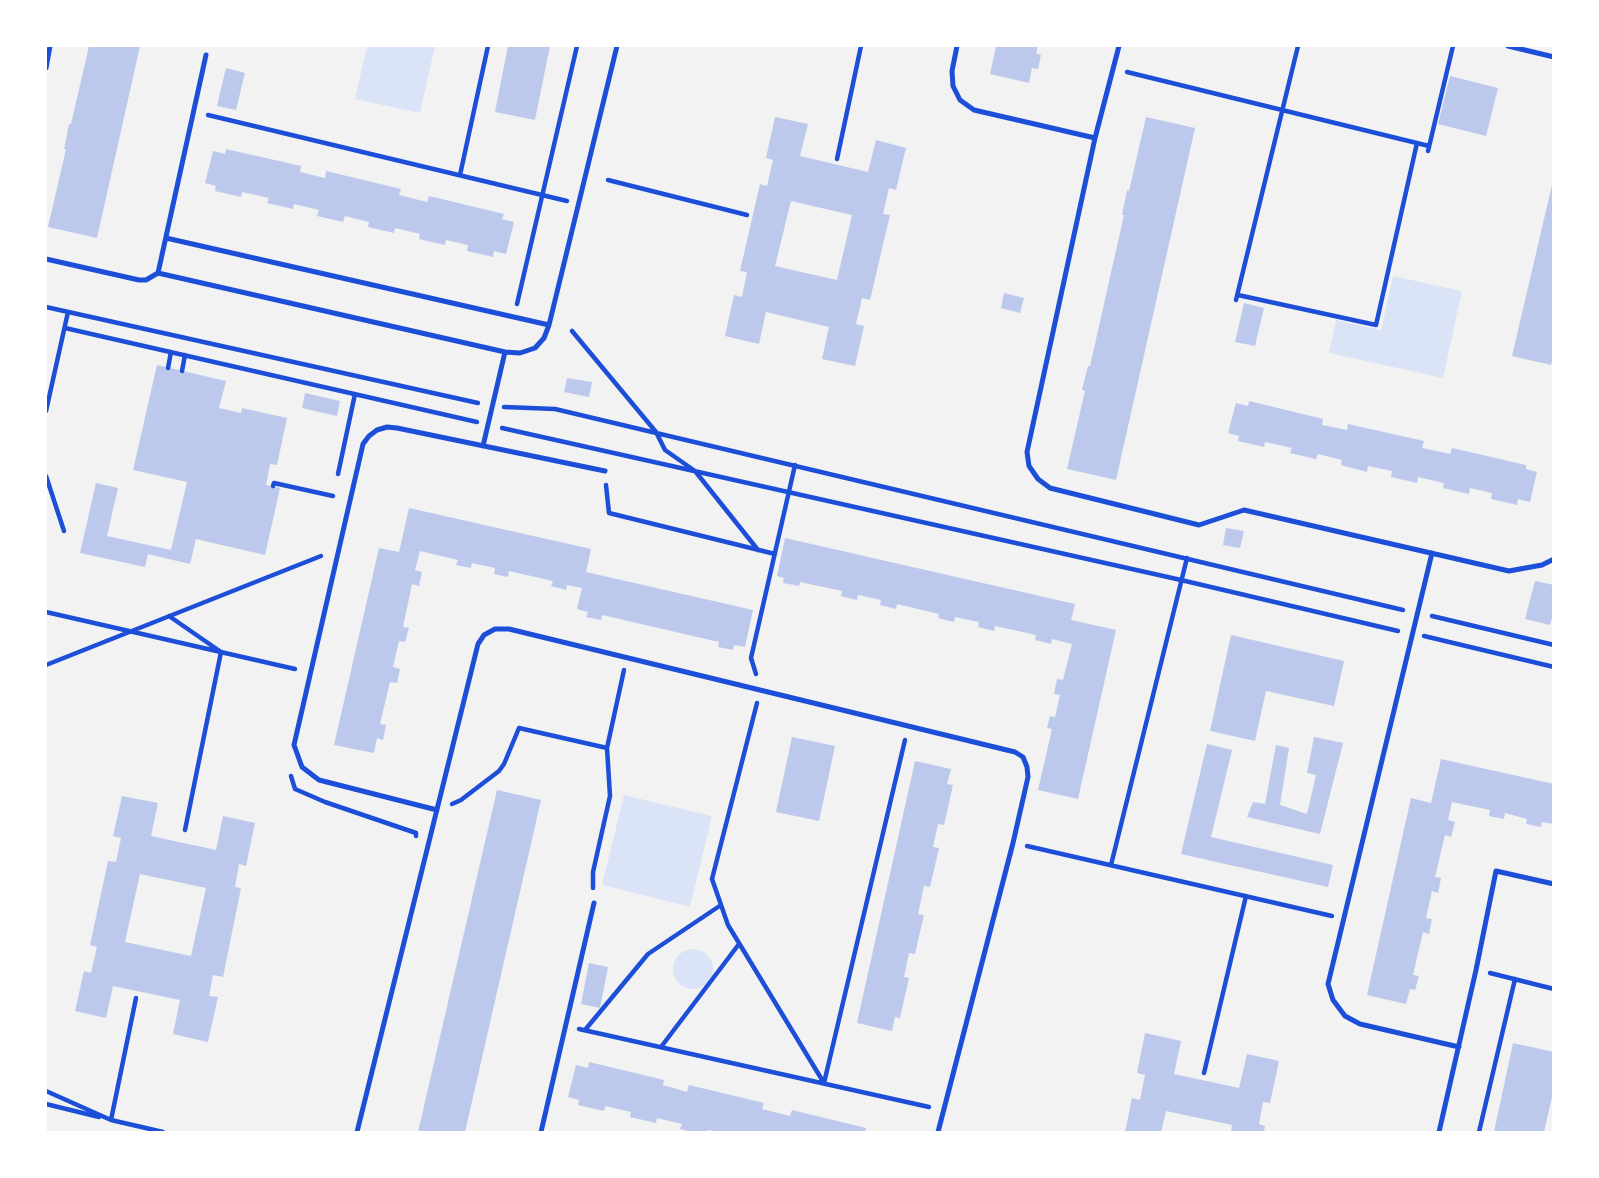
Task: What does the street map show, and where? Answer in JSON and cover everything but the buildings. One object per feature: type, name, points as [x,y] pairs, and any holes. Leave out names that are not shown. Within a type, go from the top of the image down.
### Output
[{"type":"lane","points":[[46,68],[50,46]]},
{"type":"lane","points":[[46,259],[139,281],[158,273],[505,352],[520,353],[535,348],[544,338],[549,326],[617,46]]},
{"type":"lane","points":[[957,46],[951,71],[953,86],[960,100],[974,110],[1095,138]]},
{"type":"lane","points":[[1119,46],[1095,138],[1027,452],[1029,466],[1038,478],[1050,488],[1199,525],[1244,510],[1509,571],[1542,565],[1553,559]]},
{"type":"lane","points":[[1508,46],[1553,57]]},
{"type":"lane","points":[[158,273],[206,55]]},
{"type":"lane","points":[[166,238],[549,326]]},
{"type":"lane","points":[[483,446],[505,352]]},
{"type":"lane","points":[[437,810],[319,780],[302,767],[294,744],[363,444],[377,430],[397,428],[605,471]]},
{"type":"lane","points":[[1432,553],[1328,984],[1332,1000],[1345,1016],[1360,1024],[1459,1047]]},
{"type":"lane","points":[[358,1132],[478,644],[484,635],[495,629],[509,629],[627,657],[1015,752],[1023,757],[1028,776],[1013,843],[938,1132]]},
{"type":"lane","points":[[1439,1132],[1496,871],[1553,884]]},
{"type":"lane","points":[[541,1132],[594,903]]},
{"type":"path","points":[[460,175],[488,46]]},
{"type":"path","points":[[513,317],[577,46]]},
{"type":"path","points":[[837,159],[862,46]]},
{"type":"path","points":[[1298,46],[1237,298],[1377,326],[1417,143]]},
{"type":"path","points":[[1113,69],[1417,143],[1428,149],[1453,46]]},
{"type":"path","points":[[194,111],[578,204]]},
{"type":"path","points":[[608,180],[747,215]]},
{"type":"path","points":[[46,306],[492,407],[555,409],[1553,645]]},
{"type":"path","points":[[46,411],[68,312]]},
{"type":"path","points":[[65,328],[1181,580],[1553,667]]},
{"type":"path","points":[[572,331],[656,432],[665,450],[695,471],[758,550]]},
{"type":"path","points":[[168,368],[171,352]]},
{"type":"path","points":[[182,371],[185,355]]},
{"type":"path","points":[[795,465],[751,658],[760,690],[712,879],[728,925],[824,1083]]},
{"type":"path","points":[[605,471],[609,513],[775,554]]},
{"type":"path","points":[[46,476],[64,531]]},
{"type":"path","points":[[273,486],[274,483],[333,496]]},
{"type":"path","points":[[46,665],[321,556]]},
{"type":"path","points":[[1111,865],[1187,558]]},
{"type":"path","points":[[46,612],[295,669]]},
{"type":"path","points":[[169,616],[221,652]]},
{"type":"path","points":[[185,830],[221,652]]},
{"type":"path","points":[[594,903],[593,872],[610,796],[607,748],[627,657]]},
{"type":"path","points":[[824,1083],[908,726]]},
{"type":"path","points":[[437,810],[461,800],[499,771],[519,728],[607,748]]},
{"type":"path","points":[[1013,843],[1343,918]]},
{"type":"path","points":[[1205,1073],[1246,896]]},
{"type":"path","points":[[586,1030],[648,954],[721,905]]},
{"type":"path","points":[[661,1047],[739,944]]},
{"type":"path","points":[[1476,970],[1553,989]]},
{"type":"path","points":[[1479,1132],[1515,979]]},
{"type":"path","points":[[111,1120],[136,998]]},
{"type":"path","points":[[566,1026],[944,1110]]},
{"type":"path","points":[[46,1091],[111,1120]]},
{"type":"path","points":[[46,1104],[163,1132]]},
{"type":"shaded area","points":[[367,46],[435,46],[420,113],[355,99]]},
{"type":"shaded area","points":[[1393,276],[1462,291],[1443,378],[1329,353],[1336,320],[1381,330]]},
{"type":"shaded area","points":[[624,795],[712,816],[690,907],[602,885]]},
{"type":"shaded area","points":[[693,949],[701,950],[707,955],[712,961],[712,977],[707,983],[701,988],[693,989],[685,988],[679,983],[674,977],[673,969],[674,961],[679,955],[685,950]]}]
